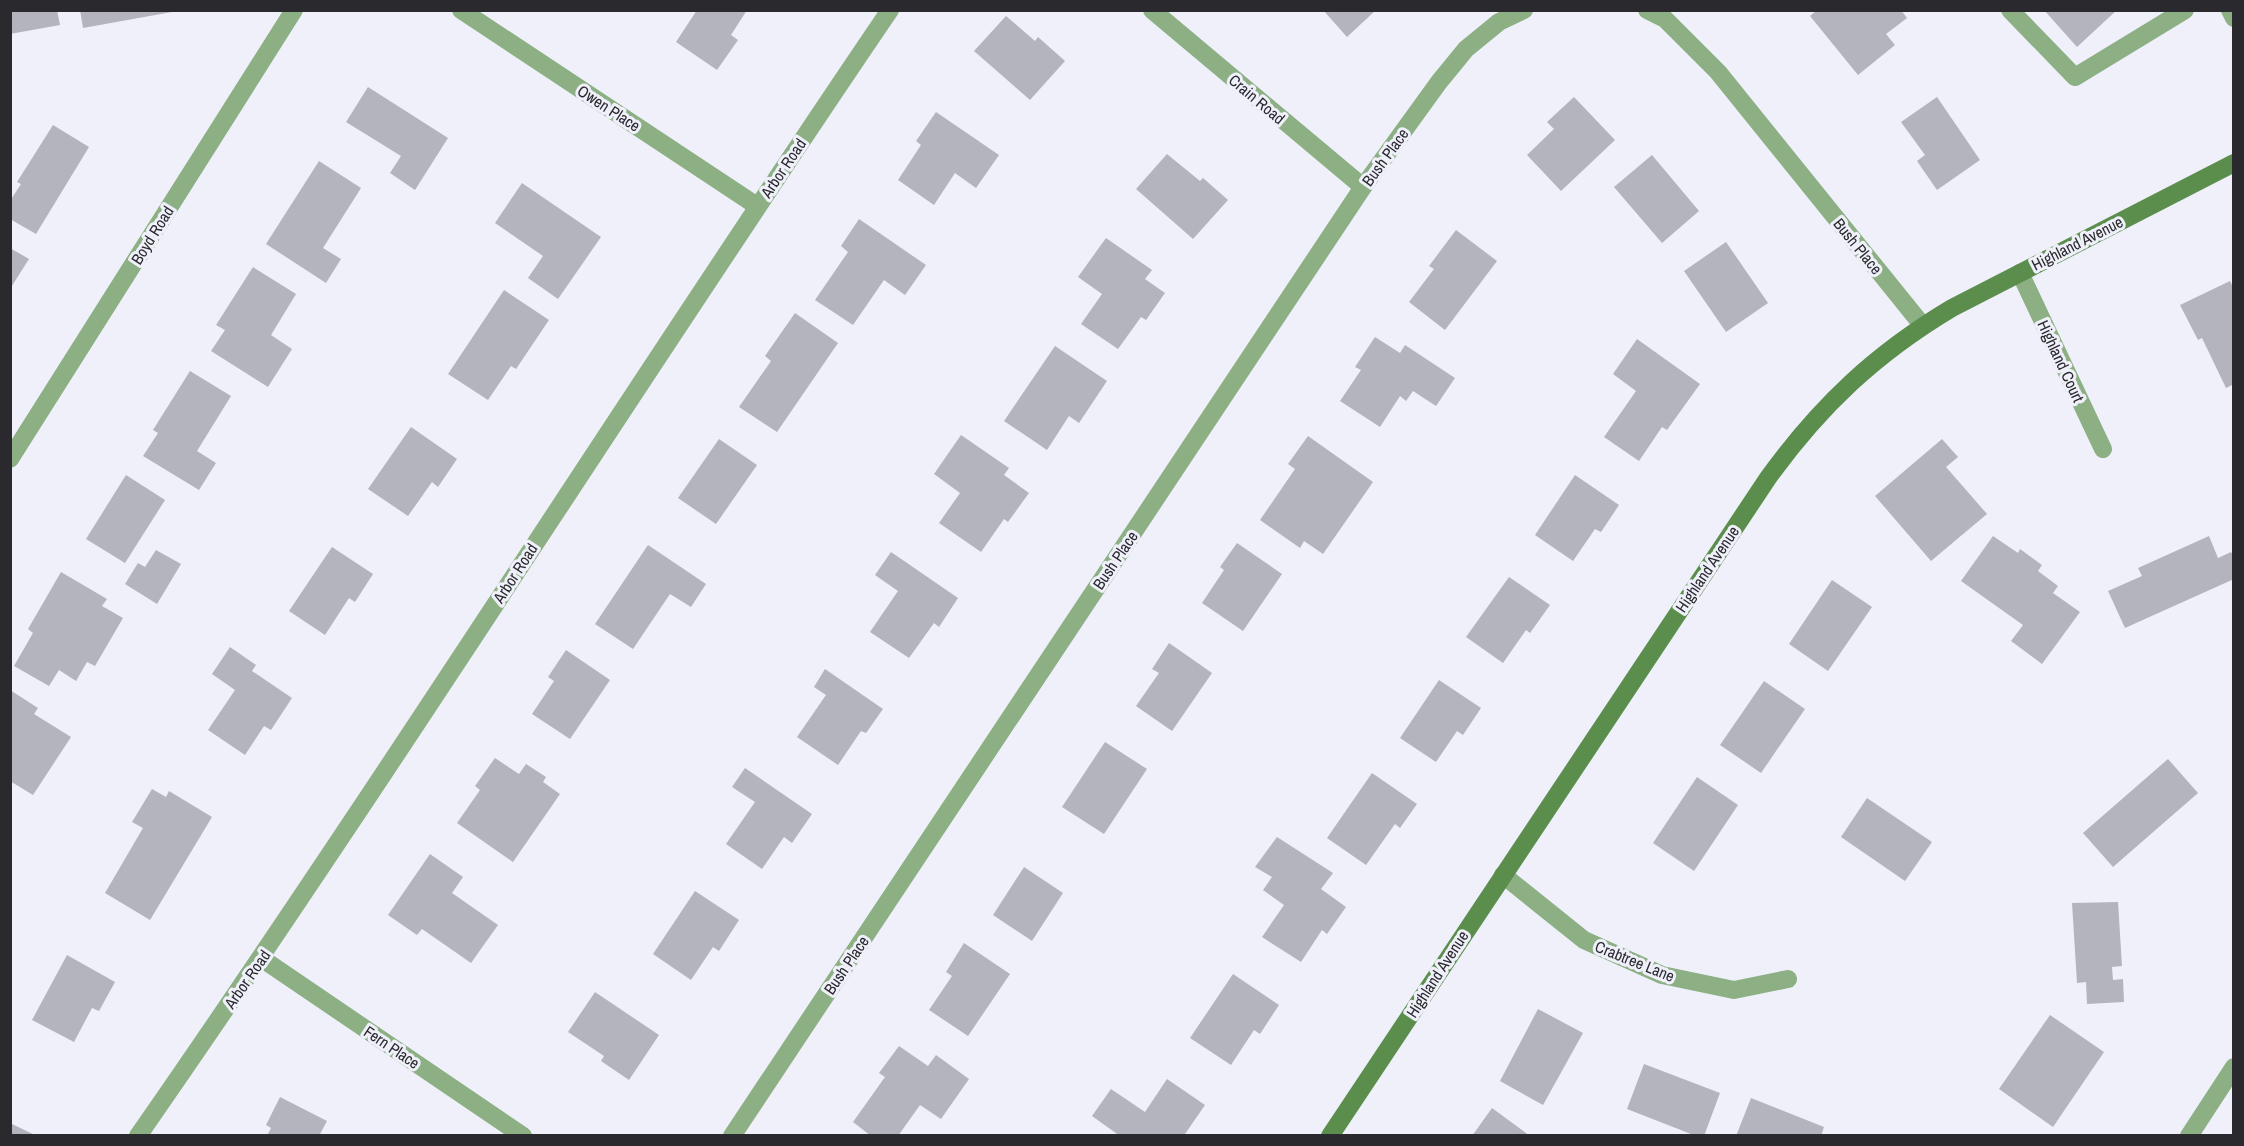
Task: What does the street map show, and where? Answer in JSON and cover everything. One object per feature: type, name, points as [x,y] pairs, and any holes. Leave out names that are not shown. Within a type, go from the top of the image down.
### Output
[{"type":"street","name":"Boyd Road","points":[[10,459],[294,10]]},
{"type":"street","name":"Owen Place","points":[[461,10],[757,206]]},
{"type":"street","name":"Arbor Road","points":[[138,1136],[261,958],[757,206],[890,10]]},
{"type":"street","name":"Crain Road","points":[[1152,10],[1363,188]]},
{"type":"street","name":"Bush Place","points":[[732,1136],[1363,188],[1439,82],[1466,49],[1499,22],[1524,10]]},
{"type":"street","name":"Bush Place","points":[[1647,10],[1665,19],[1718,72],[1923,326]]},
{"type":"street","points":[[2010,10],[2075,77],[2185,10]]},
{"type":"street","points":[[2230,10],[2234,18]]},
{"type":"street","name":"Highland Avenue","points":[[1330,1136],[1790,447],[1814,419],[1865,369],[1923,326],[2020,273],[2234,163]]},
{"type":"street","name":"Highland Court","points":[[2020,273],[2103,449]]},
{"type":"street","name":"Crabtree Lane","points":[[1503,875],[1584,940],[1662,975],[1734,990],[1788,979]]},
{"type":"street","name":"Fern Place","points":[[261,958],[523,1136]]},
{"type":"street","points":[[2190,1136],[2234,1066]]},
{"type":"building","points":[[10,10],[57,10],[60,25],[10,34]]},
{"type":"building","points":[[80,10],[171,10],[172,12],[83,28]]},
{"type":"building","points":[[697,10],[747,10],[731,35],[738,40],[717,70],[676,42]]},
{"type":"building","points":[[1323,10],[1376,10],[1347,37]]},
{"type":"building","points":[[1817,10],[1901,10],[1907,18],[1886,34],[1895,45],[1858,75],[1810,16]]},
{"type":"building","points":[[2044,10],[2117,10],[2077,47]]},
{"type":"building","points":[[1006,16],[1035,41],[1038,37],[1065,61],[1030,100],[974,51]]},
{"type":"building","points":[[368,87],[448,138],[415,190],[390,173],[401,156],[346,122]]},
{"type":"building","points":[[1574,97],[1615,140],[1561,191],[1527,155],[1554,129],[1547,122]]},
{"type":"building","points":[[1937,97],[1980,160],[1937,190],[1917,161],[1925,155],[1901,122]]},
{"type":"building","points":[[936,112],[999,155],[976,188],[955,173],[934,205],[898,180],[921,145],[916,141]]},
{"type":"building","points":[[53,125],[89,147],[36,234],[10,219],[10,201],[21,184],[17,182]]},
{"type":"building","points":[[1167,154],[1200,181],[1203,178],[1228,200],[1193,239],[1136,189]]},
{"type":"building","points":[[1652,155],[1699,211],[1662,243],[1614,187]]},
{"type":"building","points":[[319,161],[361,188],[323,248],[341,259],[326,283],[266,244]]},
{"type":"building","points":[[522,183],[601,237],[558,299],[528,278],[543,256],[495,223]]},
{"type":"building","points":[[859,219],[926,265],[905,295],[884,280],[853,325],[815,300],[848,252],[841,246]]},
{"type":"building","points":[[1456,230],[1497,261],[1445,330],[1409,302],[1434,269],[1429,266]]},
{"type":"building","points":[[1106,238],[1152,270],[1145,279],[1165,293],[1146,320],[1141,317],[1118,349],[1081,324],[1102,294],[1078,277]]},
{"type":"building","points":[[1726,242],[1768,303],[1726,332],[1684,271]]},
{"type":"building","points":[[10,248],[29,259],[10,289]]},
{"type":"building","points":[[253,267],[296,294],[271,335],[292,349],[268,387],[211,351],[225,330],[216,325]]},
{"type":"building","points":[[2230,281],[2234,289],[2234,384],[2226,388],[2202,338],[2198,340],[2180,305]]},
{"type":"building","points":[[504,290],[549,320],[516,369],[511,366],[488,400],[448,374]]},
{"type":"building","points":[[795,313],[838,343],[777,432],[739,407],[771,361],[765,356]]},
{"type":"building","points":[[1375,337],[1400,353],[1405,345],[1455,378],[1436,406],[1413,391],[1406,401],[1400,396],[1380,427],[1340,401],[1361,370],[1355,367]]},
{"type":"building","points":[[1637,339],[1700,384],[1667,430],[1662,427],[1639,461],[1604,437],[1636,391],[1613,374]]},
{"type":"building","points":[[1055,346],[1107,381],[1079,423],[1069,416],[1047,450],[1004,421]]},
{"type":"building","points":[[190,371],[231,396],[197,451],[216,463],[199,490],[143,456],[158,433],[153,430]]},
{"type":"building","points":[[411,427],[457,459],[438,487],[432,482],[408,516],[368,489]]},
{"type":"building","points":[[961,435],[1009,468],[1004,475],[1029,493],[1008,522],[1004,519],[981,552],[939,523],[960,493],[934,474]]},
{"type":"building","points":[[1308,436],[1373,482],[1323,554],[1304,541],[1300,548],[1260,520],[1295,469],[1288,464]]},
{"type":"building","points":[[719,439],[757,465],[716,524],[678,498]]},
{"type":"building","points":[[1942,439],[1958,457],[1946,467],[1987,514],[1931,561],[1875,496]]},
{"type":"building","points":[[126,475],[165,500],[125,563],[86,539]]},
{"type":"building","points":[[1575,475],[1619,505],[1601,532],[1595,529],[1573,561],[1535,535]]},
{"type":"building","points":[[1993,536],[2018,553],[2020,549],[2042,565],[2038,571],[2058,586],[2053,593],[2080,612],[2042,664],[2011,641],[2023,625],[1961,581]]},
{"type":"building","points":[[2209,536],[2218,558],[2231,552],[2234,557],[2234,579],[2125,628],[2108,591],[2142,576],[2138,568]]},
{"type":"building","points":[[1237,543],[1282,574],[1243,631],[1202,603],[1224,570],[1220,567]]},
{"type":"building","points":[[648,545],[706,584],[691,607],[670,594],[633,649],[595,624]]},
{"type":"building","points":[[332,547],[373,574],[355,602],[349,598],[325,635],[289,611]]},
{"type":"building","points":[[156,550],[181,564],[157,604],[125,584],[138,563],[145,567]]},
{"type":"building","points":[[891,552],[958,598],[939,627],[934,623],[909,658],[870,632],[898,591],[875,575]]},
{"type":"building","points":[[61,572],[107,599],[102,606],[123,618],[95,666],[87,662],[76,681],[59,670],[49,686],[14,666],[33,633],[28,629]]},
{"type":"building","points":[[1509,577],[1550,605],[1530,633],[1526,630],[1503,663],[1466,637]]},
{"type":"building","points":[[1832,580],[1872,607],[1828,671],[1789,644]]},
{"type":"building","points":[[1169,643],[1212,673],[1172,731],[1136,706],[1159,673],[1152,669]]},
{"type":"building","points":[[230,647],[256,665],[252,671],[292,698],[271,730],[264,726],[245,755],[208,730],[235,690],[212,674]]},
{"type":"building","points":[[566,650],[610,680],[570,739],[532,714],[554,681],[548,677]]},
{"type":"building","points":[[825,669],[883,709],[866,733],[861,731],[838,765],[797,737],[826,695],[814,687]]},
{"type":"building","points":[[1439,680],[1481,708],[1463,735],[1457,731],[1436,762],[1400,738]]},
{"type":"building","points":[[1764,681],[1805,709],[1761,773],[1720,745]]},
{"type":"building","points":[[10,690],[38,708],[34,714],[71,737],[33,795],[10,781]]},
{"type":"building","points":[[1105,742],[1147,769],[1104,834],[1062,807]]},
{"type":"building","points":[[495,758],[519,774],[526,764],[546,777],[543,782],[560,794],[513,862],[457,823],[480,790],[475,786]]},
{"type":"building","points":[[2168,759],[2198,793],[2113,867],[2083,833]]},
{"type":"building","points":[[745,768],[812,814],[792,843],[784,837],[762,869],[726,844],[755,802],[732,787]]},
{"type":"building","points":[[1372,773],[1417,804],[1400,828],[1395,824],[1366,865],[1327,838]]},
{"type":"building","points":[[1697,777],[1738,805],[1694,871],[1653,843]]},
{"type":"building","points":[[152,789],[166,797],[169,791],[212,817],[150,920],[105,893],[143,828],[132,822]]},
{"type":"building","points":[[1867,798],[1932,842],[1905,881],[1841,837]]},
{"type":"building","points":[[1277,837],[1333,873],[1321,889],[1346,907],[1327,934],[1322,930],[1301,962],[1262,937],[1284,905],[1263,890],[1272,877],[1255,867]]},
{"type":"building","points":[[430,854],[463,877],[452,893],[498,925],[471,963],[422,929],[417,935],[388,915]]},
{"type":"building","points":[[1024,867],[1063,893],[1032,941],[993,915]]},
{"type":"building","points":[[695,891],[739,920],[719,951],[713,947],[691,980],[653,954]]},
{"type":"building","points":[[2118,902],[2122,966],[2112,967],[2113,980],[2123,979],[2124,1002],[2087,1004],[2086,982],[2077,983],[2072,903]]},
{"type":"building","points":[[964,943],[1010,974],[968,1036],[929,1010],[952,976],[946,972]]},
{"type":"building","points":[[67,955],[115,982],[99,1011],[92,1008],[74,1042],[32,1020]]},
{"type":"building","points":[[1233,974],[1279,1005],[1260,1034],[1254,1030],[1231,1065],[1190,1038]]},
{"type":"building","points":[[595,992],[659,1035],[629,1080],[601,1061],[604,1056],[568,1032]]},
{"type":"building","points":[[1538,1009],[1583,1033],[1543,1105],[1500,1081]]},
{"type":"building","points":[[2050,1015],[2104,1052],[2053,1127],[1999,1089]]},
{"type":"building","points":[[899,1046],[928,1066],[936,1055],[969,1079],[941,1119],[920,1105],[898,1136],[871,1136],[853,1122],[885,1077],[879,1073]]},
{"type":"building","points":[[1644,1064],[1720,1093],[1704,1136],[1696,1136],[1627,1109]]},
{"type":"building","points":[[1167,1079],[1205,1105],[1185,1134],[1187,1136],[1120,1136],[1092,1116],[1111,1089],[1145,1112]]},
{"type":"building","points":[[280,1097],[327,1121],[319,1136],[267,1136],[271,1128],[266,1125]]},
{"type":"building","points":[[1751,1098],[1824,1127],[1821,1136],[1736,1136]]},
{"type":"building","points":[[1492,1108],[1530,1136],[1472,1136]]},
{"type":"building","points":[[10,1123],[37,1136],[10,1136]]}]
